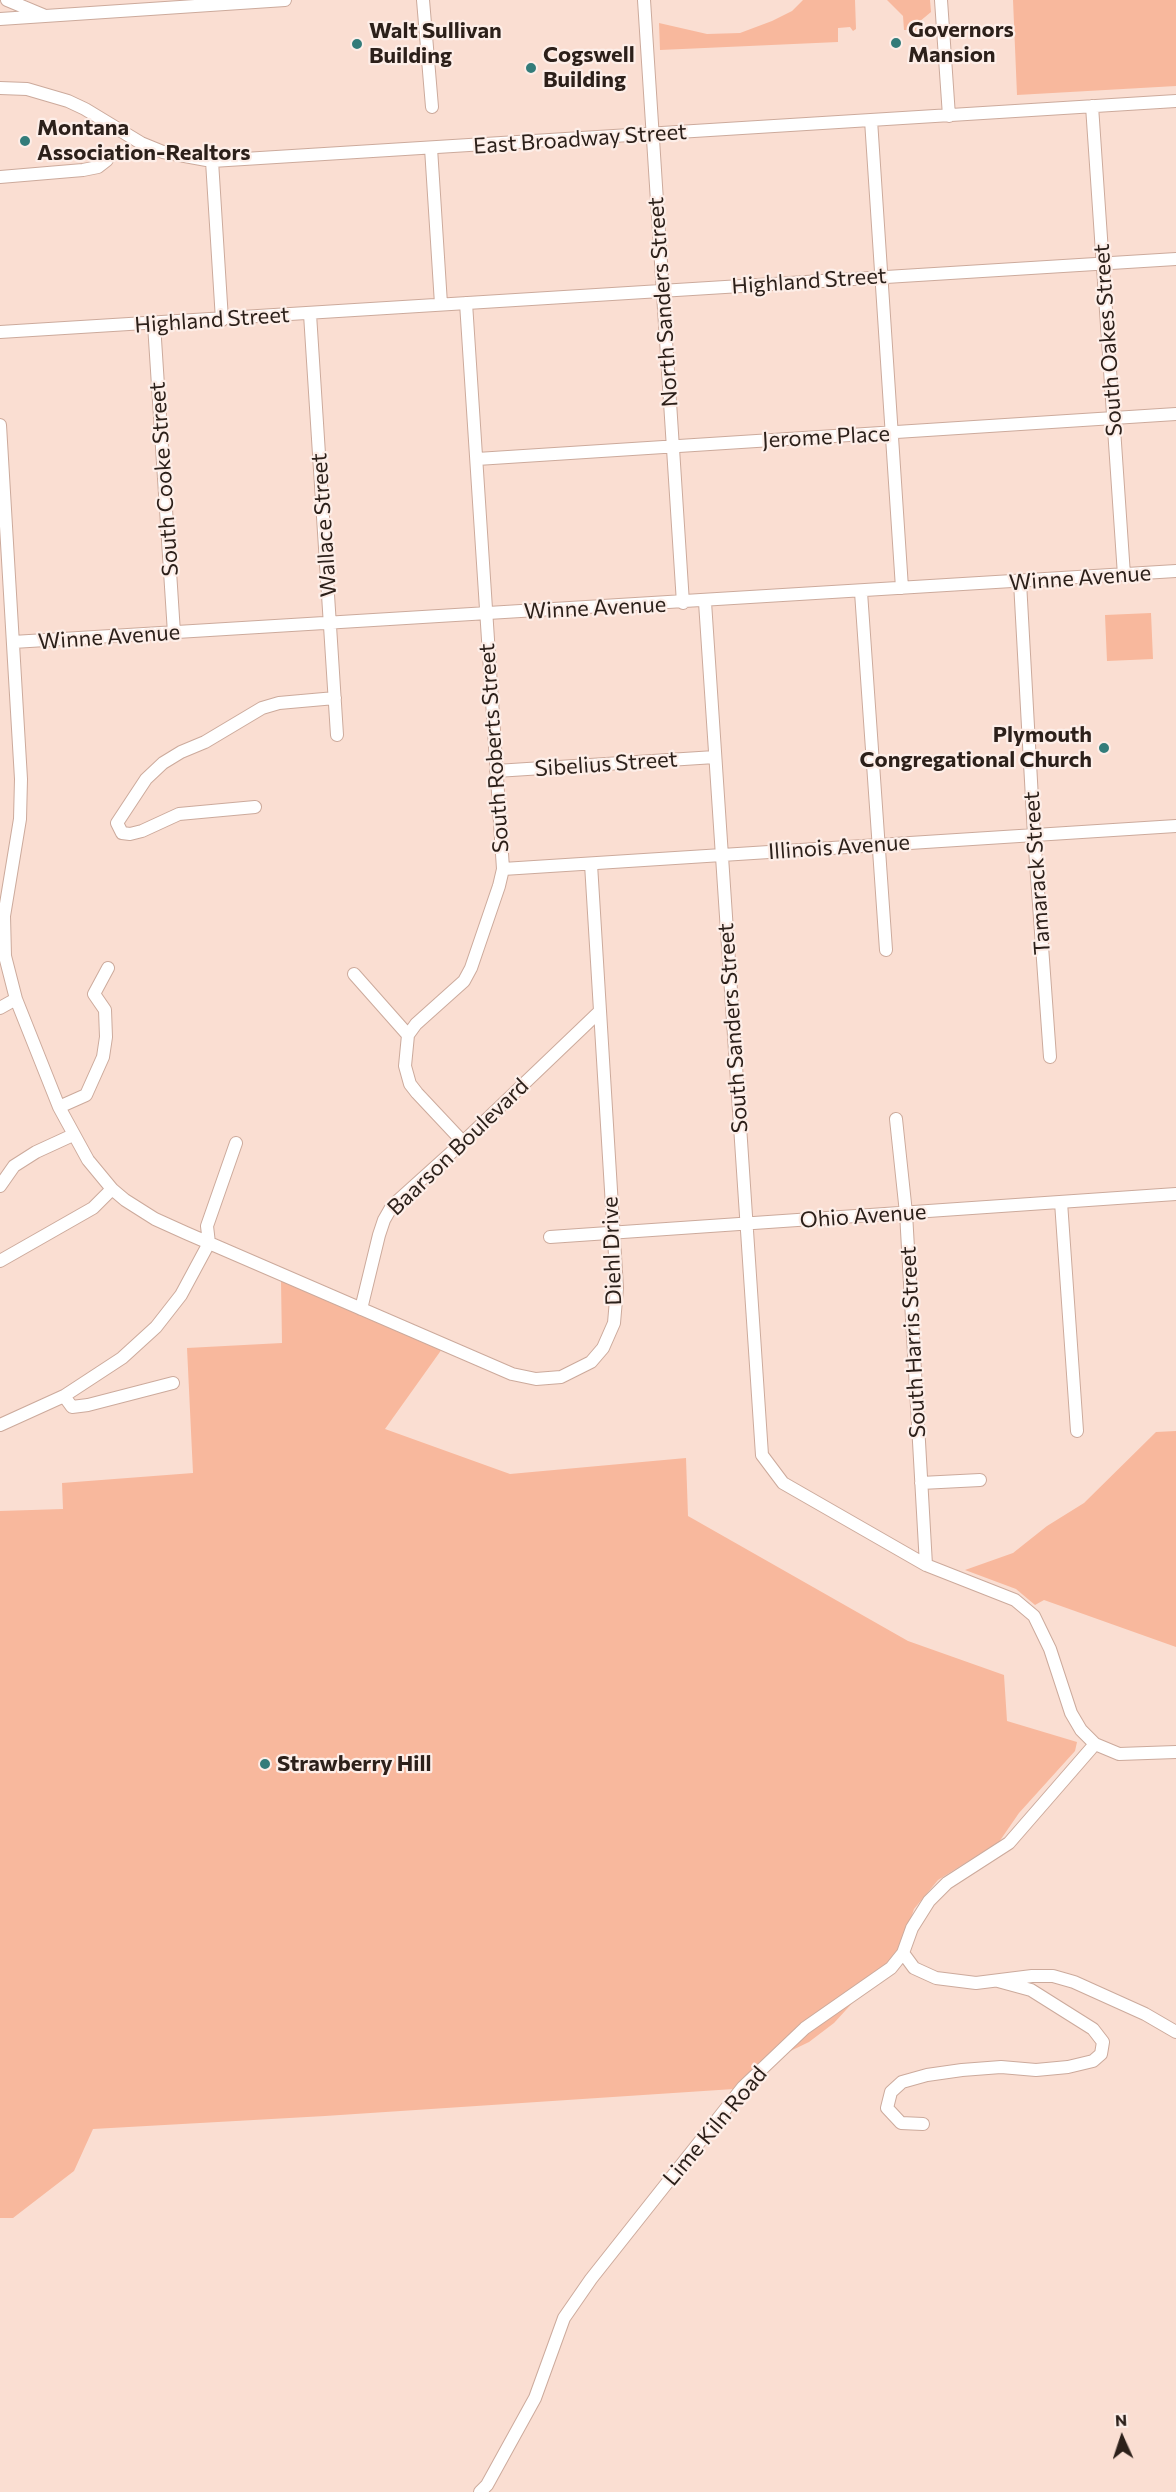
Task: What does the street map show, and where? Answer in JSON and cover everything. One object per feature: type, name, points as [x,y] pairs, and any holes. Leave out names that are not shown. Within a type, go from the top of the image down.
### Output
[{"type":"street","points":[[7,0],[47,16]]},
{"type":"street","points":[[0,19],[285,0]]},
{"type":"street","points":[[423,0],[432,107]]},
{"type":"street","name":"North Sanders Street","points":[[644,0],[683,603]]},
{"type":"street","points":[[941,0],[949,116]]},
{"type":"street","name":"East Broadway Street","points":[[0,88],[27,90],[68,101],[85,108],[141,143],[163,152],[212,161],[1176,101]]},
{"type":"street","name":"South Oakes Street","points":[[1092,106],[1124,575]]},
{"type":"street","points":[[871,120],[902,588]]},
{"type":"street","points":[[431,148],[441,304]]},
{"type":"street","points":[[0,177],[98,168],[108,160]]},
{"type":"street","points":[[212,161],[222,320]]},
{"type":"street","name":"Highland Street","points":[[0,332],[1176,259]]},
{"type":"street","name":"South Roberts Street","points":[[408,1035],[416,1024],[464,981],[502,869],[466,303]]},
{"type":"street","name":"Wallace Street","points":[[310,314],[337,735]]},
{"type":"street","name":"South Cooke Street","points":[[154,324],[174,633]]},
{"type":"street","name":"Jerome Place","points":[[477,459],[1176,414]]},
{"type":"street","name":"Diehl Drive","points":[[0,425],[5,598],[13,642],[20,738],[21,799],[17,838],[6,896],[5,956],[16,999],[59,1107],[88,1160],[112,1189],[148,1214],[209,1243],[512,1374],[536,1379],[561,1377],[591,1362],[601,1352],[608,1339],[614,1323],[616,1305],[591,864]]},
{"type":"street","name":"Winne Avenue","points":[[13,642],[705,602],[1176,571]]},
{"type":"street","name":"Tamarack Street","points":[[1020,582],[1034,835],[1050,1057]]},
{"type":"street","points":[[861,592],[886,950]]},
{"type":"street","name":"South Sanders Street","points":[[705,602],[762,1455],[783,1483],[926,1565]]},
{"type":"street","points":[[255,807],[179,814],[130,834],[122,833],[117,823],[146,779],[163,763],[182,752],[205,742],[262,708],[279,703],[335,698]]},
{"type":"street","name":"Sibelius Street","points":[[496,771],[715,756]]},
{"type":"street","name":"Illinois Avenue","points":[[502,869],[1176,826]]},
{"type":"street","points":[[59,1107],[86,1095],[102,1057],[106,1037],[105,1010],[94,994],[108,968]]},
{"type":"street","points":[[354,974],[408,1035],[405,1066],[410,1084],[463,1142]]},
{"type":"street","points":[[0,1008],[16,999]]},
{"type":"street","name":"Baarson Boulevard","points":[[361,1309],[384,1220],[392,1206],[463,1142],[599,1012]]},
{"type":"street","name":"South Harris Street","points":[[896,1119],[906,1213],[926,1565]]},
{"type":"street","points":[[0,1186],[14,1166],[36,1152],[73,1135]]},
{"type":"street","points":[[0,1425],[64,1396],[122,1358],[156,1327],[181,1295],[209,1243],[207,1226],[236,1143]]},
{"type":"street","points":[[0,1261],[93,1208],[112,1189]]},
{"type":"street","name":"Ohio Avenue","points":[[550,1237],[1176,1194]]},
{"type":"street","points":[[1062,1202],[1077,1431]]},
{"type":"street","points":[[64,1396],[72,1407],[88,1406],[173,1383]]},
{"type":"street","points":[[921,1483],[980,1480]]},
{"type":"street","points":[[926,1565],[1015,1600],[1034,1616],[1050,1649],[1071,1713],[1081,1730],[1095,1744],[1119,1754],[1176,1752]]},
{"type":"street","name":"Lime Kiln Road","points":[[480,2492],[487,2485],[531,2407],[564,2318],[591,2279],[743,2087],[791,2039],[891,1968],[903,1953],[912,1928],[929,1901],[947,1882],[1009,1844],[1095,1744]]},
{"type":"street","points":[[903,1953],[914,1968],[936,1978],[976,1983],[1032,1976],[1053,1976],[1074,1982],[1145,2014],[1176,2032]]},
{"type":"street","points":[[923,2124],[901,2123],[888,2108],[891,2092],[902,2082],[927,2075],[962,2070],[1068,2067],[1093,2061],[1101,2054],[1103,2042],[1101,2036],[1093,2029],[1031,1990],[998,1981]]},
{"type":"shaded area","points":[[803,0],[855,0],[856,29],[853,31],[850,27],[838,28],[838,42],[660,50],[659,23],[707,34],[740,33],[792,11]]},
{"type":"shaded area","points":[[887,0],[930,0],[931,12],[919,22],[910,38],[909,30],[904,30],[903,16]]},
{"type":"shaded area","points":[[1013,0],[1176,0],[1176,86],[1017,95]]},
{"type":"shaded area","points":[[1151,613],[1153,659],[1107,661],[1105,615]]},
{"type":"shaded area","points":[[281,1281],[442,1349],[385,1429],[510,1474],[686,1458],[688,1516],[908,1641],[1004,1675],[1007,1721],[1077,1742],[1075,1751],[1019,1813],[999,1842],[938,1880],[914,1909],[900,1951],[834,2023],[809,2042],[778,2057],[749,2088],[93,2129],[74,2171],[13,2218],[0,2218],[0,1511],[63,1509],[62,1483],[193,1473],[187,1348],[282,1343]]},
{"type":"shaded area","points":[[1176,1431],[1176,1647],[1044,1600],[1035,1605],[1016,1589],[965,1570],[1013,1553],[1047,1526],[1084,1503],[1156,1432]]},
{"type":"place","name":"Governors Mansion","points":[[896,43]]},
{"type":"place","name":"Walt Sullivan Building","points":[[357,44]]},
{"type":"place","name":"Cogswell Building","points":[[531,68]]},
{"type":"place","name":"Montana Association-Realtors","points":[[25,141]]},
{"type":"place","name":"Plymouth Congregational Church","points":[[1104,748]]},
{"type":"place","name":"Strawberry Hill","points":[[265,1764]]}]
